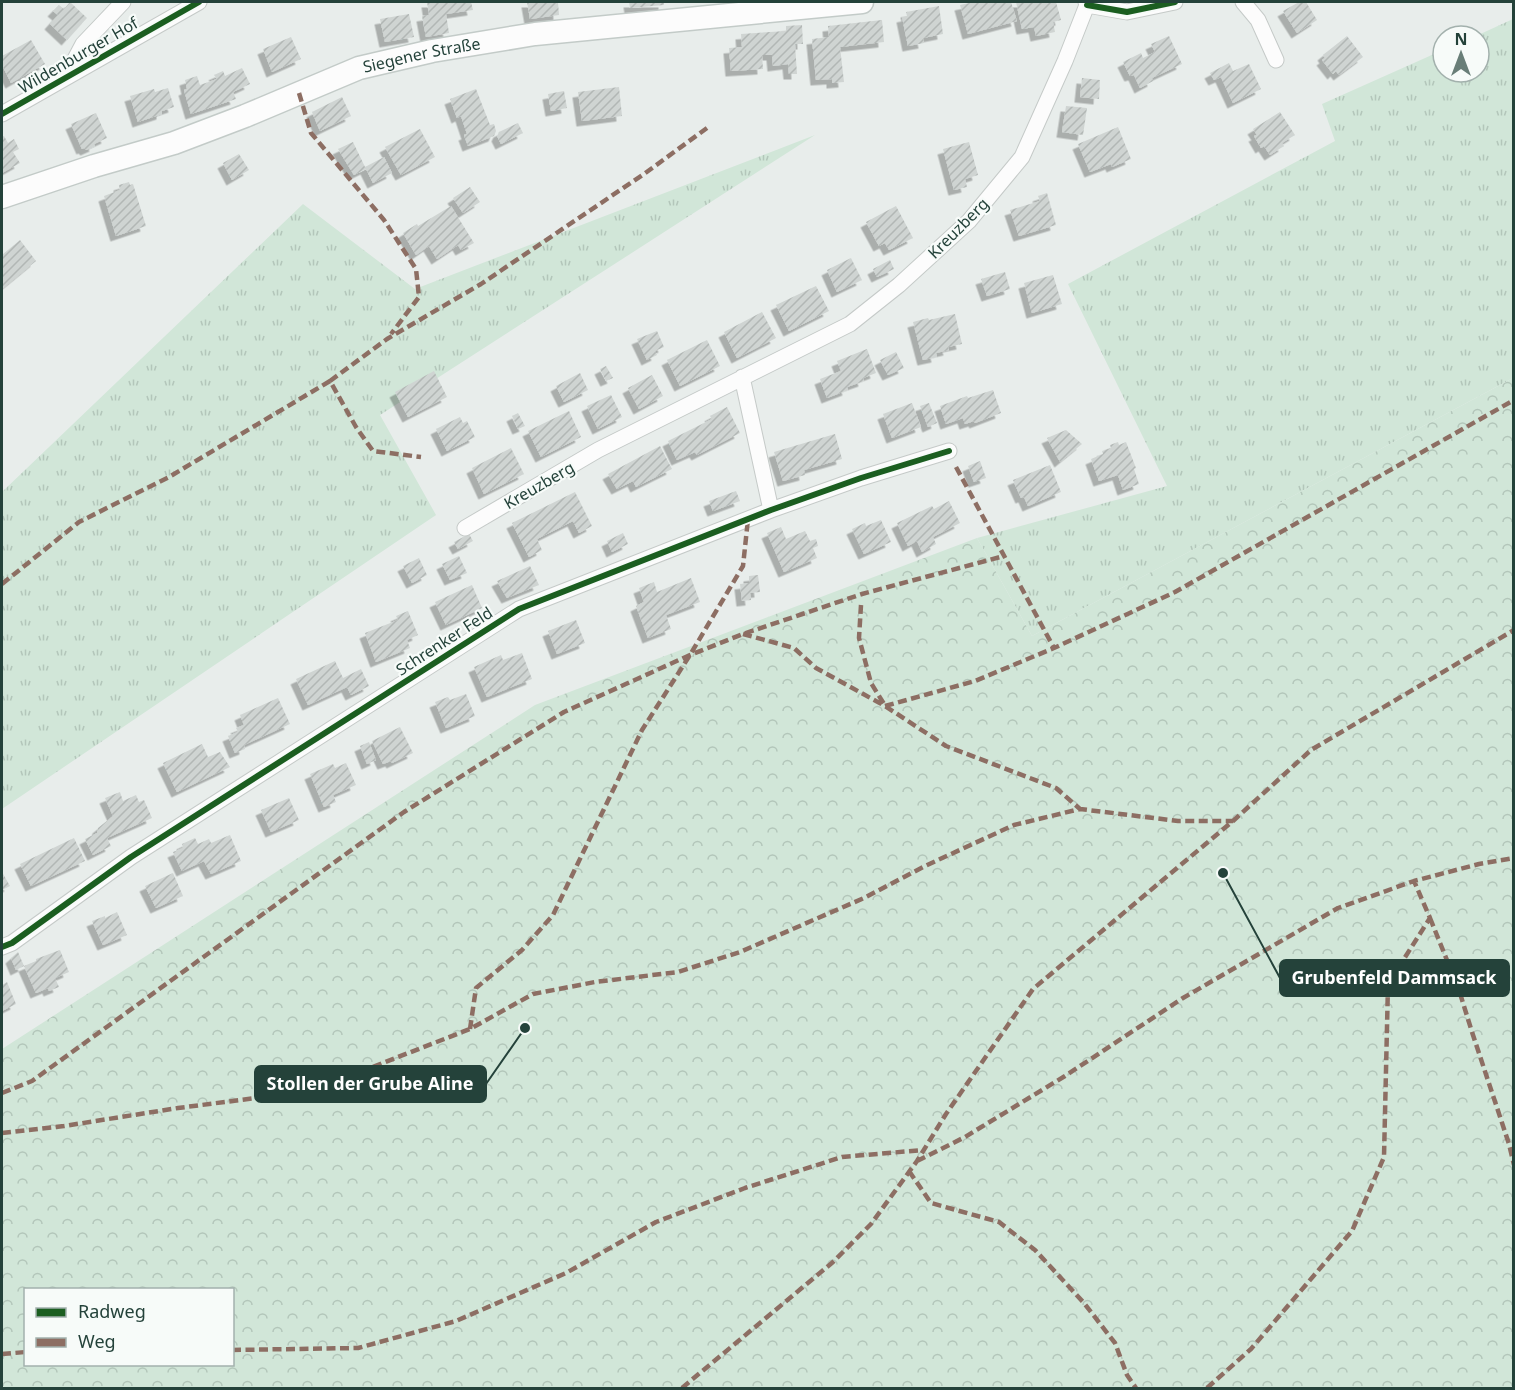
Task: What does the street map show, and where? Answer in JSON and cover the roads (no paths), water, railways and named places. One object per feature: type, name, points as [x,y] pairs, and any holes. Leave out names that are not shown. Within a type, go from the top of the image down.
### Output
[{"type":"main road","name":"Siegener Straße","points":[[2,197],[94,166],[174,143],[359,68],[432,51],[535,34],[862,2]]},
{"type":"street","points":[[66,76],[83,44],[123,2]]},
{"type":"street","name":"Wildenburger Hof","points":[[2,114],[199,2]]},
{"type":"street","points":[[1087,3],[1127,12],[1174,2]]},
{"type":"street","points":[[1243,2],[1258,20],[1276,60]]},
{"type":"street","name":"Kreuzberg","points":[[465,528],[598,450],[850,324],[898,285],[969,221],[1022,157],[1065,61],[1087,3]]},
{"type":"street","points":[[742,377],[771,510]]},
{"type":"street","name":"Schrenker Feld","points":[[2,947],[12,943],[131,857],[519,609],[771,510],[861,478],[949,451]]},
{"type":"place","name":"Grubenfeld Dammsack","points":[[1223,873]]},
{"type":"place","name":"Stollen der Grube Aline","points":[[525,1028]]}]
